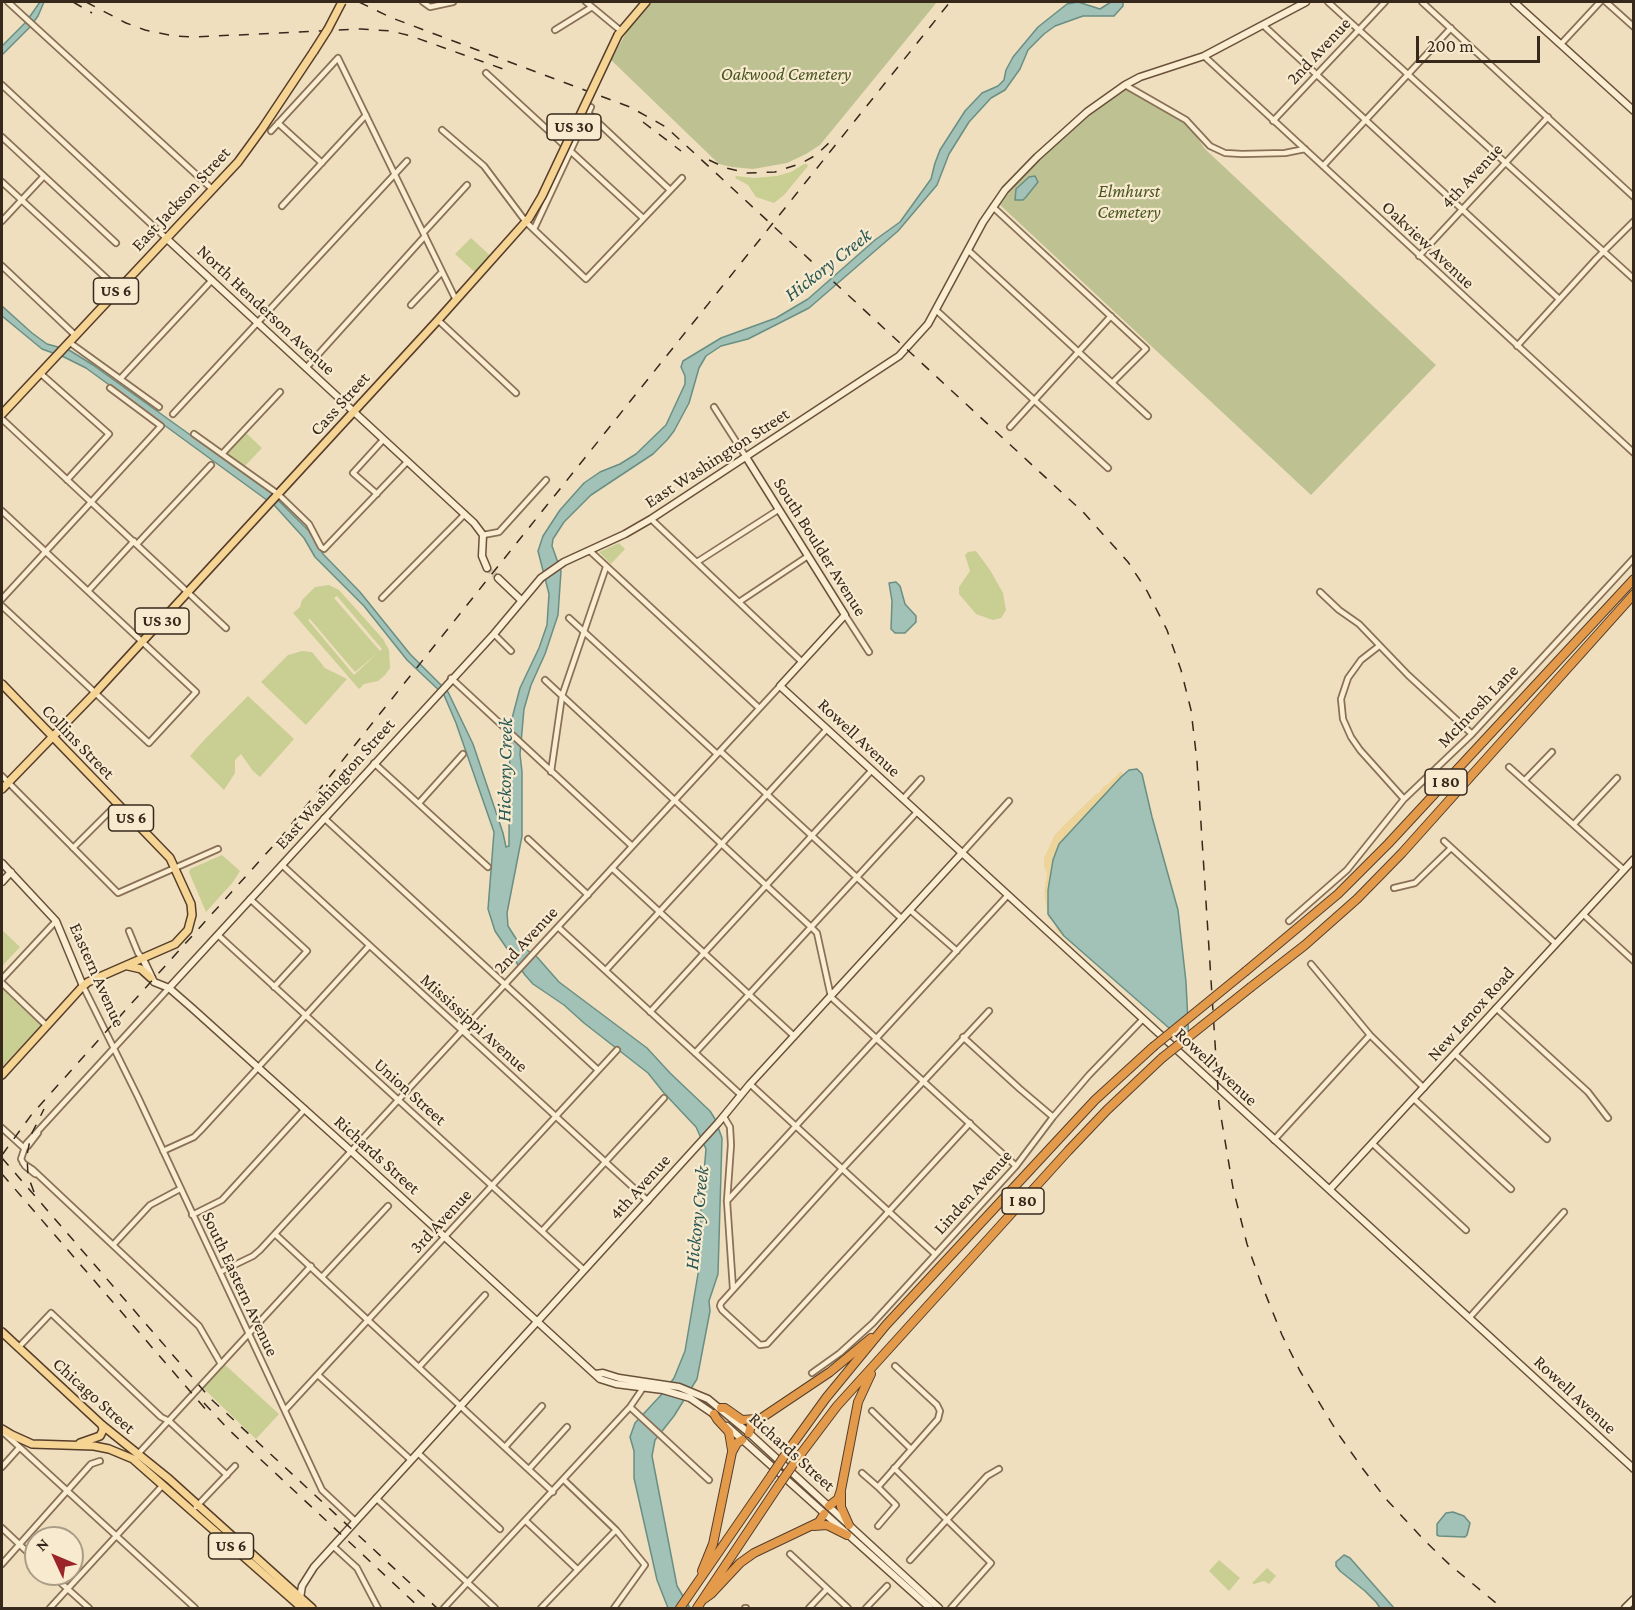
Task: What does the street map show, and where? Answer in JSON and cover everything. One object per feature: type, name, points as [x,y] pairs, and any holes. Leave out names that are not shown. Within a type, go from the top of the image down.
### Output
[{"type":"highway","name":"I 80","points":[[680,1608],[826,1398],[886,1325],[1095,1100],[1152,1047],[1338,894],[1388,844],[1634,579]]},
{"type":"highway","name":"I 80","points":[[697,1608],[797,1459],[837,1406],[1107,1110],[1162,1058],[1305,945],[1356,899],[1402,853],[1634,594]]},
{"type":"highway","points":[[749,1433],[751,1425],[830,1372],[886,1325]]},
{"type":"highway","points":[[704,1599],[740,1563],[754,1553],[819,1522],[826,1510],[838,1498],[858,1402],[866,1382],[889,1348]]},
{"type":"highway","points":[[721,1408],[725,1408],[742,1420],[767,1416]]},
{"type":"highway","points":[[714,1414],[729,1432],[732,1452]]},
{"type":"highway","points":[[695,1587],[713,1544],[732,1452],[737,1443],[742,1440]]},
{"type":"highway","points":[[841,1490],[841,1507],[849,1525]]},
{"type":"highway","points":[[810,1527],[827,1525],[847,1535]]},
{"type":"main road","name":"East Jackson Street","points":[[2,414],[238,162],[314,51],[342,2]]},
{"type":"main road","name":"Cass Street","points":[[2,789],[54,737],[189,592],[528,220],[542,196],[619,33],[646,2]]},
{"type":"main road","name":"Collins Street","points":[[2,684],[170,858],[176,867],[192,909],[191,922],[183,937],[169,947],[143,959]]},
{"type":"main road","name":"US 6","points":[[2,1075],[83,986],[143,959]]},
{"type":"main road","points":[[126,966],[137,967],[151,978]]},
{"type":"main road","name":"Chicago Street","points":[[2,1332],[135,1457],[166,1482]]},
{"type":"main road","points":[[74,1444],[100,1436],[103,1430],[102,1425]]},
{"type":"main road","name":"US 6","points":[[2,1429],[32,1444],[45,1446],[74,1444],[109,1449],[135,1457]]},
{"type":"main road","name":"US 6","points":[[166,1482],[198,1505],[300,1598],[301,1608]]},
{"type":"main road","name":"US 6","points":[[166,1482],[192,1511],[301,1608]]},
{"type":"main road","points":[[300,1598],[312,1608]]},
{"type":"street","points":[[8,2],[212,189]]},
{"type":"street","points":[[423,2],[430,8],[453,2]]},
{"type":"street","points":[[586,2],[619,33]]},
{"type":"street","name":"East Washington Street","points":[[169,988],[494,634],[541,578],[564,562],[625,534],[651,519],[888,365],[919,336],[936,310],[993,207],[1021,172],[1087,112],[1140,77],[1204,56],[1306,2]]},
{"type":"street","points":[[1328,2],[1360,29],[1504,164],[1634,279]]},
{"type":"street","name":"2nd Avenue","points":[[1273,121],[1385,2]]},
{"type":"street","points":[[1422,2],[1634,197]]},
{"type":"street","points":[[1514,2],[1634,111]]},
{"type":"street","points":[[1561,44],[1600,2]]},
{"type":"street","points":[[1606,2],[1634,27]]},
{"type":"street","points":[[555,30],[592,7]]},
{"type":"street","points":[[1263,25],[1559,299]]},
{"type":"street","points":[[1323,166],[1451,28]]},
{"type":"street","name":"Oakview Avenue","points":[[1204,56],[1634,453]]},
{"type":"street","points":[[271,131],[338,58],[456,300]]},
{"type":"street","points":[[486,74],[643,218]]},
{"type":"street","name":"North Henderson Avenue","points":[[2,85],[465,514],[483,535]]},
{"type":"street","points":[[1125,85],[1186,120],[1210,146],[1225,153],[1285,153],[1305,149]]},
{"type":"street","points":[[534,229],[591,107]]},
{"type":"street","points":[[588,113],[670,190]]},
{"type":"street","points":[[282,206],[366,115]]},
{"type":"street","name":"4th Avenue","points":[[1419,256],[1548,117]]},
{"type":"street","points":[[278,123],[322,164]]},
{"type":"street","points":[[442,130],[484,166],[534,229],[586,279],[682,178]]},
{"type":"street","points":[[2,137],[116,243]]},
{"type":"street","points":[[173,414],[407,161]]},
{"type":"street","points":[[2,222],[44,176]]},
{"type":"street","points":[[2,182],[118,289]]},
{"type":"street","points":[[306,368],[467,184]]},
{"type":"street","points":[[993,207],[1146,349],[1112,383]]},
{"type":"street","points":[[1517,346],[1634,221]]},
{"type":"street","points":[[969,251],[1148,416]]},
{"type":"street","points":[[2,266],[75,335]]},
{"type":"street","points":[[411,306],[442,272]]},
{"type":"street","points":[[121,378],[212,280]]},
{"type":"street","points":[[936,310],[1108,468]]},
{"type":"street","points":[[1010,427],[1111,316]]},
{"type":"street","points":[[438,320],[516,393]]},
{"type":"street","points":[[67,344],[121,378],[159,407]]},
{"type":"street","points":[[40,373],[109,434],[67,480]]},
{"type":"street","points":[[2,599],[161,426],[110,388]]},
{"type":"street","points":[[222,454],[280,392]]},
{"type":"street","points":[[714,407],[746,457]]},
{"type":"street","points":[[2,419],[226,628]]},
{"type":"street","points":[[194,434],[278,494],[309,524],[324,549],[407,462]]},
{"type":"street","points":[[377,494],[353,472],[383,440]]},
{"type":"street","name":"South Boulder Avenue","points":[[746,457],[869,652]]},
{"type":"street","points":[[88,591],[211,465]]},
{"type":"street","points":[[487,568],[482,556],[483,535],[499,532],[546,480]]},
{"type":"street","points":[[697,562],[778,510]]},
{"type":"street","points":[[2,511],[196,692],[149,743],[2,606]]},
{"type":"street","points":[[382,598],[465,514]]},
{"type":"street","points":[[651,519],[802,662]]},
{"type":"street","points":[[590,551],[759,708]]},
{"type":"street","points":[[739,602],[808,556]]},
{"type":"street","name":"McIntosh Lane","points":[[1289,921],[1347,870],[1404,799],[1472,734],[1634,558]]},
{"type":"street","points":[[551,772],[562,696],[606,567]]},
{"type":"street","points":[[498,578],[522,601]]},
{"type":"street","points":[[1320,592],[1339,610],[1359,624],[1379,646],[1472,734]]},
{"type":"street","name":"2nd Avenue","points":[[220,1272],[253,1256],[275,1234],[846,615]]},
{"type":"street","points":[[570,618],[718,753],[768,795],[902,919]]},
{"type":"street","points":[[494,634],[511,651]]},
{"type":"street","points":[[1379,646],[1361,660],[1348,678],[1341,699],[1342,719],[1360,750],[1404,799]]},
{"type":"street","points":[[545,680],[817,933],[831,997],[1016,1166]]},
{"type":"street","points":[[449,681],[632,846]]},
{"type":"street","name":"Rowell Avenue","points":[[780,686],[1634,1469]]},
{"type":"street","points":[[606,970],[827,729]]},
{"type":"street","points":[[1525,780],[1552,752]]},
{"type":"street","points":[[418,803],[462,754]]},
{"type":"street","points":[[374,764],[488,867]]},
{"type":"street","points":[[1509,767],[1624,870]]},
{"type":"street","points":[[651,1012],[872,770]]},
{"type":"street","points":[[2,776],[117,893],[218,849]]},
{"type":"street","points":[[1574,824],[1617,778]]},
{"type":"street","points":[[903,799],[921,779]]},
{"type":"street","name":"4th Avenue","points":[[300,1598],[306,1577],[355,1521],[724,1117],[750,1084],[1010,801]]},
{"type":"street","points":[[73,848],[117,804]]},
{"type":"street","points":[[695,1053],[917,812]]},
{"type":"street","points":[[324,818],[598,1070]]},
{"type":"street","points":[[528,839],[588,895]]},
{"type":"street","points":[[1444,842],[1556,944]]},
{"type":"street","points":[[1394,888],[1415,883],[1451,848]]},
{"type":"street","name":"New Lenox Road","points":[[1330,1190],[1634,859]]},
{"type":"street","name":"Eastern Avenue","points":[[2,862],[56,921],[83,986],[114,1049]]},
{"type":"street","name":"Mississippi Avenue","points":[[282,865],[648,1201]]},
{"type":"street","points":[[612,868],[794,1036]]},
{"type":"street","points":[[2,882],[11,872]]},
{"type":"street","points":[[727,1201],[1008,895]]},
{"type":"street","points":[[250,899],[307,951],[274,987]]},
{"type":"street","points":[[910,910],[957,951]]},
{"type":"street","points":[[1583,914],[1634,961]]},
{"type":"street","points":[[46,1026],[2,981],[56,921]]},
{"type":"street","points":[[558,927],[741,1095]]},
{"type":"street","points":[[129,931],[151,978]]},
{"type":"street","name":"Union Street","points":[[218,935],[584,1270]]},
{"type":"street","points":[[163,1151],[194,1137],[369,946]]},
{"type":"street","points":[[1311,964],[1370,1035],[1424,1088]]},
{"type":"street","name":"Richards Street","points":[[151,978],[158,984],[169,988],[258,1067],[600,1379],[616,1384],[645,1384],[664,1387],[692,1395],[721,1408],[826,1510],[847,1535],[930,1608]]},
{"type":"street","points":[[169,988],[24,1149],[21,1156],[23,1163],[30,1171],[40,1177],[199,1326],[221,1364]]},
{"type":"street","points":[[1496,1008],[1588,1092],[1608,1118]]},
{"type":"street","points":[[970,1123],[764,1346],[760,1345],[722,1310],[720,1306],[733,1290],[963,1036],[989,1011]]},
{"type":"street","name":"Linden Avenue","points":[[812,1373],[858,1337],[1016,1166],[1089,1075],[1143,1019]]},
{"type":"street","points":[[1274,1140],[1370,1035]]},
{"type":"street","points":[[963,1036],[1053,1118]]},
{"type":"street","name":"South Eastern Avenue","points":[[114,1049],[322,1490],[355,1521]]},
{"type":"street","name":"3rd Avenue","points":[[285,1410],[617,1050]]},
{"type":"street","points":[[1455,1054],[1547,1139]]},
{"type":"street","points":[[750,1084],[935,1254]]},
{"type":"street","points":[[542,1231],[664,1098]]},
{"type":"street","points":[[1414,1099],[1511,1189]]},
{"type":"street","points":[[192,1215],[222,1200],[305,1109]]},
{"type":"street","points":[[724,1117],[730,1127],[732,1145],[727,1201],[733,1290]]},
{"type":"street","points":[[2,1128],[24,1149]]},
{"type":"street","points":[[1373,1144],[1466,1230]]},
{"type":"street","points":[[113,1245],[150,1205],[180,1189]]},
{"type":"street","points":[[322,1277],[387,1206]]},
{"type":"street","points":[[1470,1317],[1564,1212]]},
{"type":"street","points":[[275,1234],[553,1492]]},
{"type":"street","points":[[135,1457],[311,1266]]},
{"type":"street","points":[[419,1367],[485,1295]]},
{"type":"street","points":[[18,1348],[51,1312],[161,1417],[169,1420],[226,1475]]},
{"type":"street","points":[[878,1487],[938,1419],[940,1411],[896,1366]]},
{"type":"street","points":[[318,1375],[411,1460]]},
{"type":"street","points":[[444,1608],[630,1407],[645,1384]]},
{"type":"street","name":"Richards Street","points":[[692,1395],[826,1510],[849,1525],[939,1608]]},
{"type":"street","points":[[505,1447],[543,1406]]},
{"type":"street","points":[[630,1407],[709,1480]]},
{"type":"street","points":[[872,1411],[910,1449]]},
{"type":"street","points":[[529,1469],[567,1427]]},
{"type":"street","points":[[2,1429],[19,1448],[195,1608]]},
{"type":"street","points":[[742,1440],[749,1433]]},
{"type":"street","points":[[2,1467],[19,1448]]},
{"type":"street","points":[[418,1453],[500,1528]]},
{"type":"street","points":[[2,1564],[91,1464],[100,1461]]},
{"type":"street","points":[[192,1511],[235,1466]]},
{"type":"street","points":[[894,1468],[991,1563],[951,1608]]},
{"type":"street","points":[[910,1560],[987,1476],[999,1469]]},
{"type":"street","points":[[862,1473],[896,1505],[878,1526]]},
{"type":"street","points":[[564,1480],[616,1530],[645,1565],[614,1608]]},
{"type":"street","points":[[50,1608],[166,1482]]},
{"type":"street","points":[[376,1498],[495,1608]]},
{"type":"street","points":[[525,1521],[577,1569]]},
{"type":"street","points":[[2,1528],[24,1549]]},
{"type":"street","points":[[541,1608],[616,1530]]},
{"type":"street","points":[[333,1546],[357,1568],[378,1608]]},
{"type":"street","points":[[790,1554],[848,1608]]},
{"type":"street","points":[[65,1586],[89,1608]]},
{"type":"street","points":[[866,1608],[887,1586]]},
{"type":"street","points":[[809,1608],[827,1589]]},
{"type":"street","points":[[1625,1608],[1634,1599]]},
{"type":"green space","name":"Oakwood Cemetery","points":[[652,2],[937,2],[820,145],[787,163],[753,169],[719,164],[611,60],[630,26]]},
{"type":"green space","name":"Elmhurst Cemetery","points":[[1124,87],[1186,121],[1205,149],[1436,365],[1311,495],[999,204],[1036,162],[1088,113]]},
{"type":"green space","points":[[804,164],[808,166],[784,195],[774,203],[756,197],[748,185],[735,178],[736,176],[754,178],[777,176],[791,172]]},
{"type":"green space","points":[[471,238],[493,258],[478,275],[455,254]]},
{"type":"green space","points":[[244,431],[262,448],[243,468],[223,454]]},
{"type":"green space","points":[[619,543],[625,549],[611,564],[599,552]]},
{"type":"green space","points":[[976,551],[1003,593],[1006,610],[1001,618],[993,620],[976,614],[959,594],[959,587],[970,571],[965,555]]},
{"type":"green space","points":[[329,585],[339,590],[383,639],[389,650],[390,668],[385,675],[378,681],[364,684],[359,689],[293,613],[300,607],[302,600],[315,587]],"holes":[[[337,596],[382,649],[380,651],[334,598]],[[310,619],[355,672],[378,652],[354,675],[308,620]]]},
{"type":"green space","points":[[302,651],[312,652],[325,668],[347,679],[306,725],[261,682],[288,655]]},
{"type":"green space","points":[[248,696],[294,739],[260,777],[241,754],[235,760],[235,773],[224,790],[190,756]]},
{"type":"green space","points":[[222,855],[240,871],[206,912],[189,872],[190,869]]},
{"type":"green space","points":[[2,930],[20,947],[2,966]]},
{"type":"green space","points":[[2,988],[41,1025],[2,1067]]},
{"type":"green space","points":[[223,1363],[279,1414],[256,1439],[201,1386]]},
{"type":"green space","points":[[1219,1560],[1240,1578],[1229,1591],[1209,1571]]},
{"type":"green space","points":[[1267,1568],[1276,1576],[1269,1584],[1264,1581],[1252,1583]]},
{"type":"sand","points":[[1121,771],[1124,777],[1065,935],[1066,938],[1072,940],[1071,942],[1057,931],[1054,921],[1048,918],[1044,893],[1047,874],[1044,858],[1054,836]]},
{"type":"water","points":[[40,2],[44,2],[38,16],[2,55],[2,46],[26,22]]},
{"type":"water","points":[[1078,2],[1100,9],[1111,2],[1123,2],[1123,6],[1114,16],[1083,16],[1055,26],[1044,34],[1028,50],[1020,69],[1005,90],[991,98],[969,122],[949,154],[937,185],[898,231],[809,308],[748,339],[721,346],[706,356],[699,368],[689,403],[667,440],[653,454],[591,495],[564,522],[553,539],[552,546],[561,571],[558,615],[524,709],[520,754],[522,836],[507,913],[508,926],[520,945],[537,957],[559,982],[647,1048],[710,1111],[722,1138],[718,1274],[709,1301],[710,1311],[697,1379],[674,1416],[655,1440],[652,1456],[677,1586],[690,1608],[668,1608],[657,1580],[634,1478],[634,1451],[630,1437],[635,1423],[674,1378],[685,1351],[699,1268],[706,1149],[696,1127],[648,1073],[564,1005],[533,984],[495,931],[488,909],[494,832],[444,695],[407,660],[364,606],[315,557],[304,538],[275,506],[86,368],[42,349],[2,316],[2,306],[47,344],[69,350],[93,365],[271,493],[309,531],[323,554],[360,592],[410,654],[448,692],[473,744],[506,847],[509,846],[510,726],[520,688],[547,625],[549,594],[538,551],[543,536],[560,510],[584,483],[600,472],[636,454],[666,425],[685,384],[685,376],[681,367],[683,361],[721,338],[776,318],[808,299],[875,240],[900,222],[931,179],[940,150],[965,111],[982,93],[998,86],[1004,80],[1013,57],[1038,27],[1067,4]]},
{"type":"water","points":[[1035,176],[1038,182],[1026,197],[1023,200],[1015,200],[1016,189],[1029,177]]},
{"type":"water","points":[[896,582],[900,586],[905,604],[916,616],[916,622],[905,633],[895,633],[891,629],[892,601],[889,583]]},
{"type":"water","points":[[1137,769],[1142,774],[1178,910],[1186,982],[1189,1042],[1185,1042],[1064,936],[1048,914],[1048,890],[1053,860],[1059,844],[1121,777],[1129,770]]},
{"type":"water","points":[[1453,1512],[1464,1516],[1470,1523],[1467,1535],[1465,1537],[1437,1535],[1437,1524],[1446,1513]]},
{"type":"water","points":[[1344,1555],[1350,1558],[1394,1608],[1380,1608],[1365,1591],[1340,1571],[1336,1562]]},
{"type":"tunnel","points":[[487,568],[498,578]]},
{"type":"railway","points":[[73,2],[92,13]]},
{"type":"railway","points":[[86,2],[126,23],[174,36],[361,29],[391,31],[506,70]]},
{"type":"railway","points":[[359,2],[392,18],[630,107],[666,127],[1083,512],[1128,562],[1147,591],[1167,630],[1181,670],[1191,710],[1197,761],[1219,1105],[1233,1188],[1247,1244],[1282,1335],[1300,1371],[1339,1435],[1386,1499],[1425,1541],[1502,1608]]},
{"type":"railway","points":[[2,1155],[32,1114],[282,836],[950,2]]},
{"type":"railway","points":[[643,122],[681,151]]},
{"type":"railway","points":[[709,160],[726,168],[747,173],[775,172],[802,163],[816,155],[830,142]]},
{"type":"railway","points":[[34,1192],[28,1176],[27,1155],[31,1135],[44,1109]]},
{"type":"railway","points":[[2,1158],[211,1399],[437,1608]]},
{"type":"railway","points":[[2,1174],[208,1412]]},
{"type":"railway","points":[[204,1403],[228,1429],[420,1608]]},
{"type":"water label","name":"Hickory Creek","points":[[828,265]]},
{"type":"water label","name":"Hickory Creek","points":[[505,770]]},
{"type":"water label","name":"Hickory Creek","points":[[697,1218]]}]
